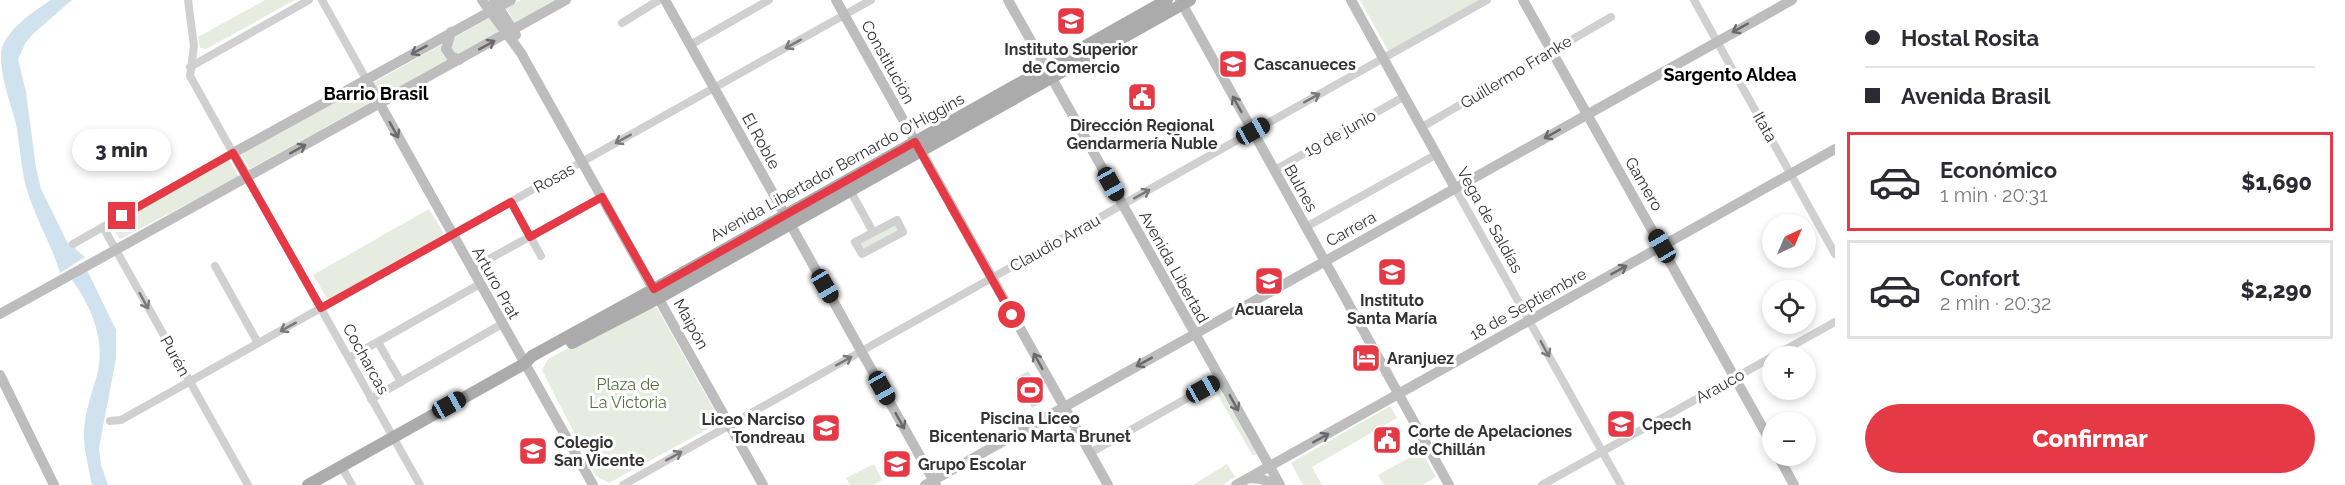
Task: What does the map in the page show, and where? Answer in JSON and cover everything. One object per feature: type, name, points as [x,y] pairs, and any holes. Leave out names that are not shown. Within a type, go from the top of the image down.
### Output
[{"type":"main road","name":"Avenida Libertador Bernardo O'Higgins","points":[[1049,73],[1167,0]]},
{"type":"main road","name":"Avenida Libertador Bernardo O'Higgins","points":[[308,485],[524,364],[536,362],[1049,73],[1184,1]]},
{"type":"main road","name":"Avenida Libertador Bernardo O'Higgins","points":[[788,219],[850,190],[918,146]]},
{"type":"street","points":[[188,0],[194,46],[190,67],[192,80],[233,153]]},
{"type":"street","points":[[190,67],[309,0]]},
{"type":"street","name":"Arturo Prat","points":[[322,0],[593,485]]},
{"type":"street","points":[[476,0],[479,7],[477,17]]},
{"type":"street","name":"Maipón","points":[[482,0],[493,6],[494,15],[510,32],[763,485]]},
{"type":"street","points":[[73,244],[451,32],[493,6],[511,0]]},
{"type":"street","points":[[0,314],[567,0]]},
{"type":"street","points":[[690,45],[769,0]]},
{"type":"street","name":"Constitución","points":[[836,0],[1108,485]]},
{"type":"street","name":"Rosas","points":[[110,421],[121,420],[190,382],[872,0]]},
{"type":"street","name":"Avenida Libertad","points":[[1008,0],[1278,485]]},
{"type":"street","name":"Vega de Saldías","points":[[1351,0],[1621,485]]},
{"type":"street","name":"Claudio Arrau","points":[[623,485],[1487,0]]},
{"type":"street","name":"Gamero","points":[[1523,0],[1762,427]]},
{"type":"street","name":"Itata","points":[[1694,0],[1835,254]]},
{"type":"street","name":"Carrera","points":[[931,483],[1791,0]]},
{"type":"street","points":[[622,23],[666,1]]},
{"type":"street","name":"El Roble","points":[[666,1],[861,351],[931,483]]},
{"type":"street","name":"Bulnes","points":[[1184,1],[1253,131],[1449,485]]},
{"type":"street","name":"Guillermo Franke","points":[[1422,127],[1611,17]]},
{"type":"street","points":[[451,32],[446,49],[451,56],[459,60]]},
{"type":"street","name":"19 de junio","points":[[1275,170],[1405,96]]},
{"type":"street","name":"18 de Septiembre","points":[[1236,485],[1835,148]]},
{"type":"street","name":"Cocharcas","points":[[233,153],[420,485]]},
{"type":"street","points":[[1306,227],[1437,154]]},
{"type":"street","points":[[850,190],[873,232]]},
{"type":"street","points":[[471,269],[602,197]]},
{"type":"street","points":[[511,202],[541,256]]},
{"type":"street","points":[[897,220],[903,232],[862,254],[855,242],[873,232],[897,220]]},
{"type":"street","name":"Purén","points":[[103,227],[248,485]]},
{"type":"street","points":[[215,266],[258,343]]},
{"type":"street","points":[[349,358],[480,284]]},
{"type":"street","name":"Arauco","points":[[1542,485],[1835,322]]},
{"type":"street","points":[[372,399],[502,324]]},
{"type":"street","points":[[378,342],[400,382]]},
{"type":"street","points":[[0,375],[54,485]]},
{"type":"street","points":[[1090,453],[1221,379]]},
{"type":"street","points":[[341,466],[352,485]]},
{"type":"street","points":[[1784,466],[1794,485]]},
{"type":"street","points":[[1248,478],[1261,479],[1278,485]]},
{"type":"green space","points":[[265,0],[295,0],[206,49],[200,48],[198,37]]},
{"type":"green space","points":[[521,0],[560,0],[516,25],[506,8]]},
{"type":"green space","points":[[1360,0],[1482,0],[1389,52]]},
{"type":"green space","points":[[491,17],[500,34],[383,100],[373,83]]},
{"type":"green space","points":[[361,88],[369,103],[250,169],[241,154]]},
{"type":"green space","points":[[229,159],[239,177],[120,239],[110,226]]},
{"type":"green space","points":[[429,209],[443,232],[442,236],[330,299],[327,298],[313,275]]},
{"type":"green space","points":[[896,221],[901,231],[863,252],[857,242]]},
{"type":"green space","name":"Plaza de La Victoria","points":[[647,306],[657,308],[717,415],[713,426],[609,483],[596,476],[542,370],[548,359]]},
{"type":"green space","points":[[1220,390],[1257,454],[1253,456],[1216,392]]},
{"type":"green space","points":[[1390,406],[1397,418],[1312,467],[1322,485],[1303,485],[1291,463]]},
{"type":"green space","points":[[1421,451],[1436,477],[1422,485],[1384,485],[1378,475]]},
{"type":"green space","points":[[874,464],[882,480],[873,485],[850,485],[846,478]]},
{"type":"green space","points":[[1227,464],[1235,477],[1222,485],[1193,485]]},
{"type":"water","points":[[51,0],[72,0],[34,33],[26,42],[18,59],[26,92],[41,189],[67,242],[85,257],[60,273],[26,187],[17,129],[5,86],[1,60],[1,52],[8,36],[29,15]]},
{"type":"water","points":[[87,270],[116,330],[116,358],[99,448],[101,465],[108,485],[92,485],[85,445],[85,423],[97,375],[100,350],[91,313],[72,280]]},
{"type":"water","name":"Piscina Liceo Bicentenario Marta Brunet","points":[[1028,371],[1045,401],[1032,408],[1016,378]]},
{"type":"place","name":"Instituto Superior de Comercio","points":[[1071,21]]},
{"type":"place","name":"Cascanueces","points":[[1233,64]]},
{"type":"place","name":"Dirección Regional Gendarmería Ñuble","points":[[1142,97]]},
{"type":"place","name":"Instituto Santa María","points":[[1392,272]]},
{"type":"place","name":"Acuarela","points":[[1269,281]]},
{"type":"place","name":"Aranjuez","points":[[1366,358]]},
{"type":"place","name":"Piscina Liceo Bicentenario Marta Brunet","points":[[1030,390]]},
{"type":"place","name":"Cpech","points":[[1621,424]]},
{"type":"place","name":"Liceo Narciso Tondreau","points":[[826,428]]},
{"type":"place","name":"Corte de Apelaciones de Chillán","points":[[1387,440]]},
{"type":"place","name":"Colegio San Vicente","points":[[533,451]]},
{"type":"place","name":"Grupo Escolar","points":[[897,464]]},
{"type":"district","name":"Sargento Aldea","points":[[1730,74]]},
{"type":"district","name":"Barrio Brasil","points":[[376,93]]},
{"type":"route","points":[[122,216],[233,153],[321,308],[511,202],[530,237],[602,197],[654,289],[915,142],[1012,315]]}]
